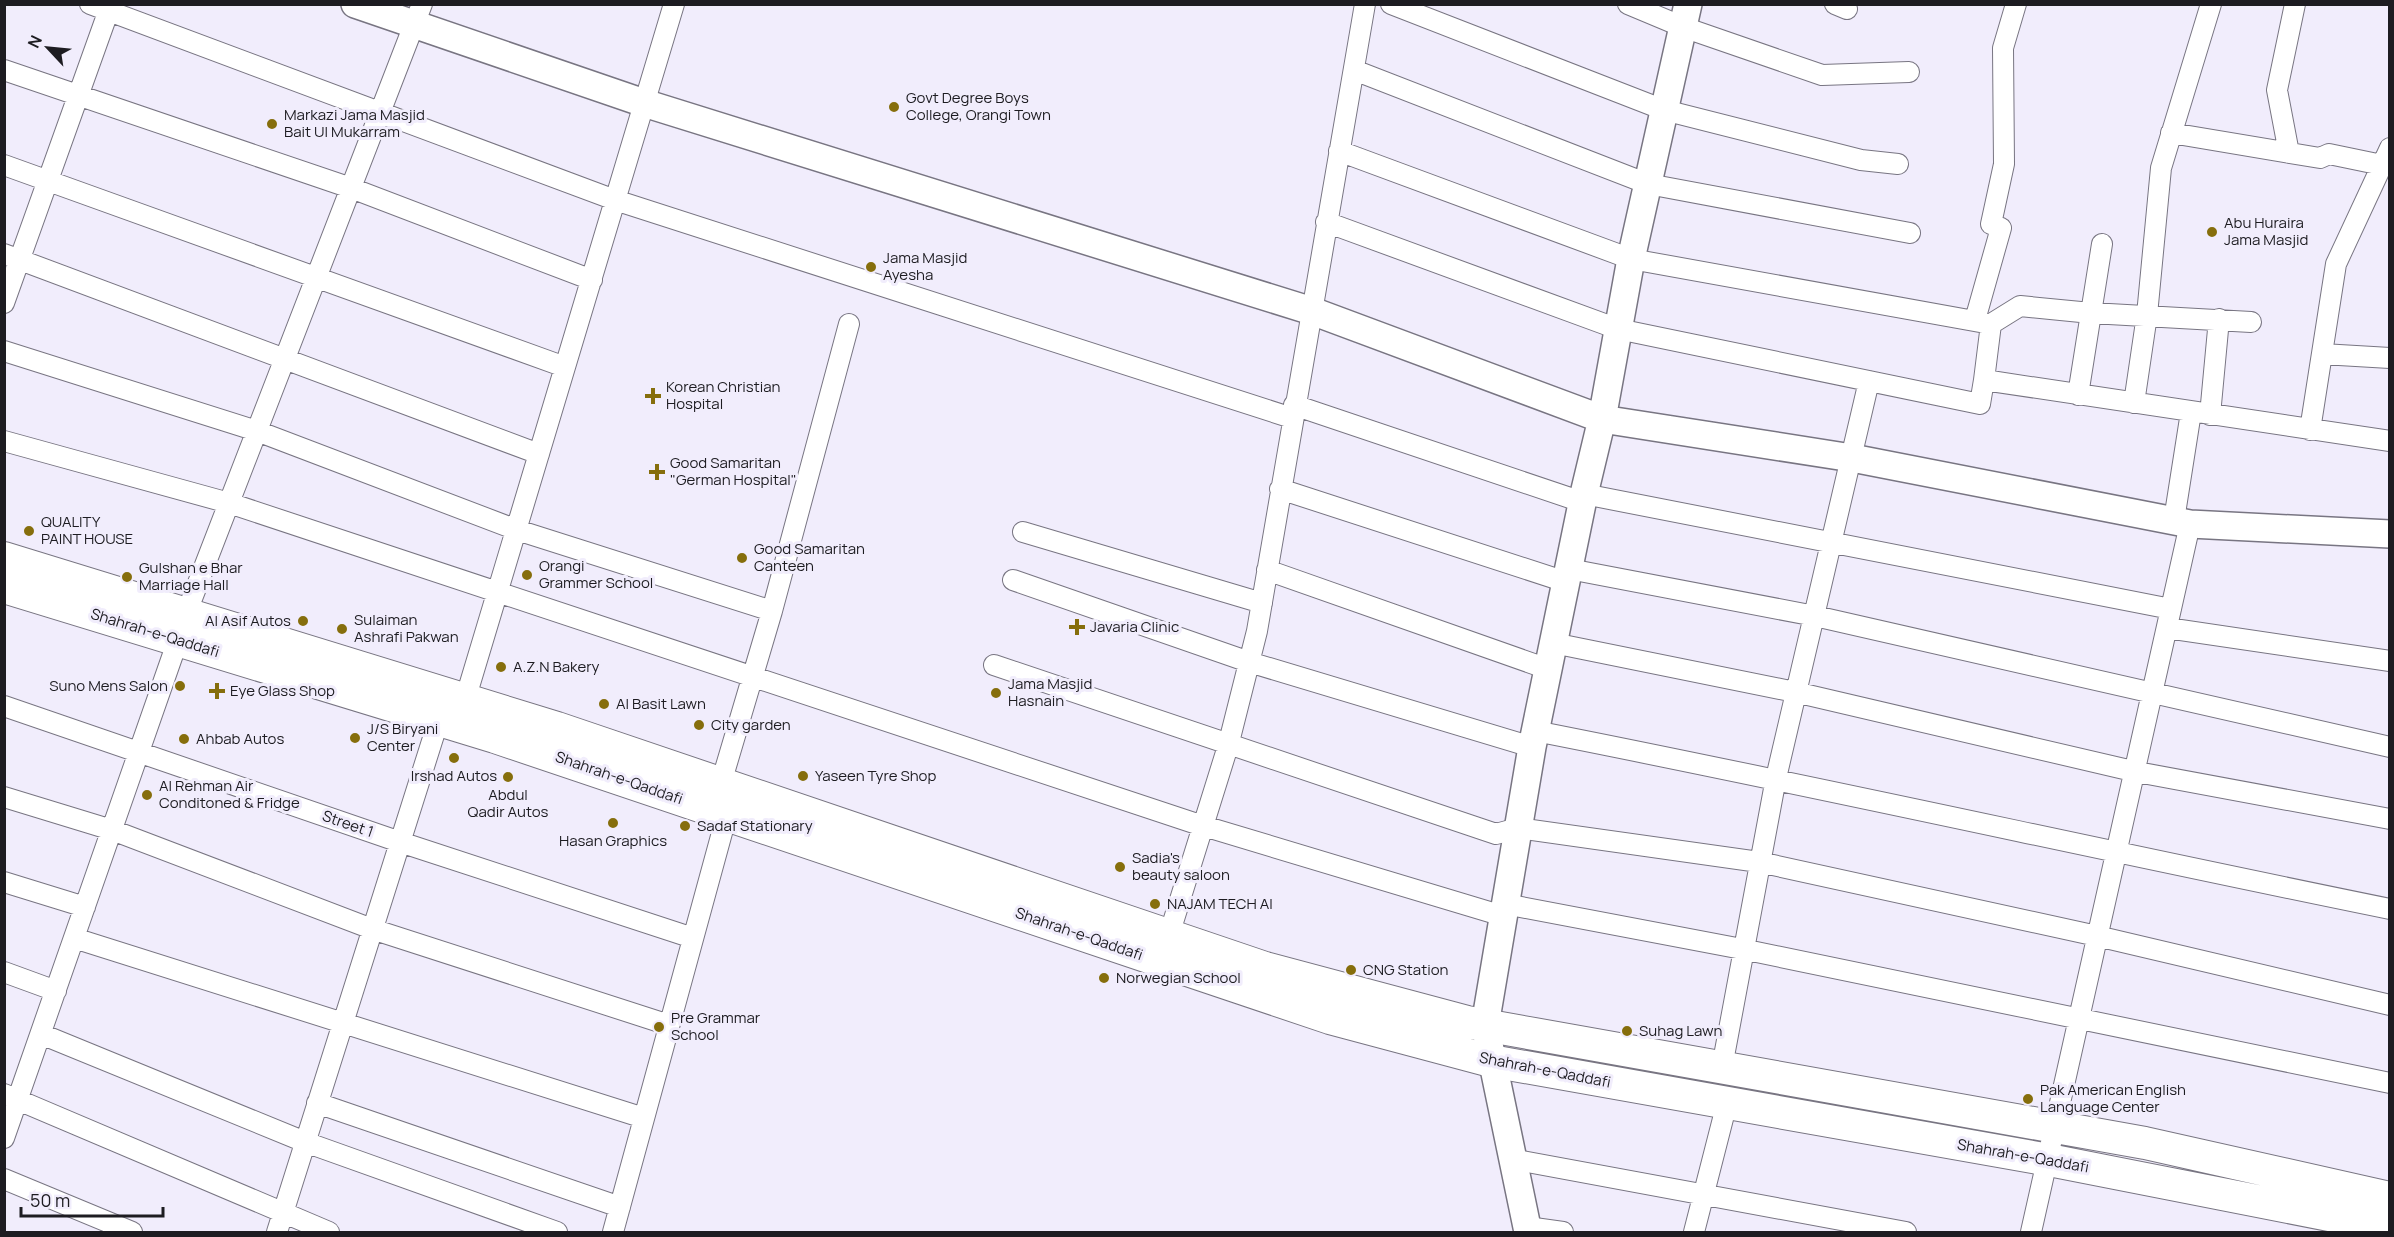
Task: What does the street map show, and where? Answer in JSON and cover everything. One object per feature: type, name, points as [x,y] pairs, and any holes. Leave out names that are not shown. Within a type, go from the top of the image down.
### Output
[{"type":"main road","name":"Shahrah-e-Qaddafi","points":[[4,558],[182,627],[439,719],[728,795],[1169,935],[1265,968],[1485,1025],[2145,1143],[2390,1198]]},
{"type":"main road","name":"Shahrah-e-Qaddafi","points":[[4,587],[182,627],[465,700],[1330,1018],[1491,1061],[2049,1160],[2390,1227]]},
{"type":"street","points":[[90,4],[110,8],[380,114],[615,200],[1293,411],[1583,498],[1830,542],[2169,618],[2390,661]]},
{"type":"street","points":[[355,4],[418,15],[644,103],[1312,310],[1602,419],[1852,458],[2182,522],[2390,534]]},
{"type":"street","points":[[465,700],[674,4]]},
{"type":"street","points":[[1169,935],[1205,827],[1228,746],[1262,603],[1293,411],[1365,4]]},
{"type":"street","points":[[1391,4],[1664,110],[1861,160],[1898,164]]},
{"type":"street","points":[[1628,4],[1685,16],[1822,75],[1909,72]]},
{"type":"street","points":[[1326,222],[1618,329],[1980,404],[1983,380],[1983,322],[2001,228],[1991,224],[2004,164],[2003,48],[2016,4]]},
{"type":"street","points":[[2134,403],[2147,315],[2161,168],[2211,4]]},
{"type":"street","points":[[2289,153],[2277,90],[2295,4]]},
{"type":"street","points":[[4,303],[13,256],[49,179],[110,8]]},
{"type":"street","points":[[4,1138],[11,1097],[41,1034],[182,627],[418,15]]},
{"type":"street","points":[[1563,1233],[1528,1230],[1511,1159],[1485,1025],[1534,739],[1583,498],[1602,419],[1631,259],[1685,16]]},
{"type":"street","points":[[4,70],[351,188],[591,280]]},
{"type":"street","points":[[1354,70],[1648,184],[1910,233]]},
{"type":"street","points":[[2171,133],[2320,158],[2329,154],[2386,157],[2336,264],[2310,430]]},
{"type":"street","points":[[1339,151],[1631,259],[1983,322],[2019,306],[2091,313],[2251,322]]},
{"type":"street","points":[[4,165],[49,179],[565,367]]},
{"type":"street","points":[[2078,394],[2102,244]]},
{"type":"street","points":[[13,256],[539,454]]},
{"type":"street","points":[[2031,1233],[2154,693],[2169,618],[2200,413],[2219,320]]},
{"type":"street","points":[[613,1233],[693,938],[728,795],[753,677],[849,324]]},
{"type":"street","points":[[4,351],[257,431],[517,530],[772,611]]},
{"type":"street","points":[[2322,354],[2390,358]]},
{"type":"street","points":[[1983,380],[2390,441]]},
{"type":"street","points":[[1722,1067],[1742,949],[1776,778],[1869,381]]},
{"type":"street","points":[[4,441],[229,503],[1205,827],[1504,910],[1742,949],[2390,1083]]},
{"type":"street","points":[[1280,489],[1567,575],[1815,616],[2390,747]]},
{"type":"street","points":[[1023,532],[1262,603]]},
{"type":"street","points":[[1267,570],[1551,656],[1795,692],[2137,772],[2390,819]]},
{"type":"street","points":[[1013,580],[1249,662],[1534,739],[1776,778],[2118,854],[2390,909]]},
{"type":"street","points":[[994,665],[1228,746],[1496,834],[1518,828],[1759,862],[2097,936],[2390,1005]]},
{"type":"street","name":"Street 1","points":[[4,706],[400,842],[693,938]]},
{"type":"street","points":[[277,1233],[439,719]]},
{"type":"street","points":[[4,797],[112,830],[372,929],[669,1025]]},
{"type":"street","points":[[4,882],[85,907]]},
{"type":"street","points":[[74,938],[644,1118]]},
{"type":"street","points":[[4,972],[56,991]]},
{"type":"street","points":[[41,1034],[305,1142],[557,1233]]},
{"type":"street","points":[[11,1097],[329,1233]]},
{"type":"street","points":[[317,1103],[620,1207]]},
{"type":"street","points":[[1694,1233],[1727,1103]]},
{"type":"street","points":[[1511,1159],[1906,1233]]},
{"type":"street","points":[[4,1179],[132,1233]]},
{"type":"place","name":"Govt Degree Boys College, Orangi Town","points":[[894,107]]},
{"type":"place","name":"Markazi Jama Masjid Bait Ul Mukarram","points":[[272,124]]},
{"type":"place","name":"Abu Huraira Jama Masjid","points":[[2212,232]]},
{"type":"place","name":"Jama Masjid Ayesha","points":[[871,267]]},
{"type":"place","name":"Korean Christian Hospital","points":[[653,396]]},
{"type":"place","name":"Good Samaritan \"German Hospital\"","points":[[657,472]]},
{"type":"place","name":"QUALITY PAINT HOUSE","points":[[29,531]]},
{"type":"place","name":"Good Samaritan Canteen","points":[[742,558]]},
{"type":"place","name":"Orangi Grammer School","points":[[527,575]]},
{"type":"place","name":"Gulshan e Bhar Marriage Hall","points":[[127,577]]},
{"type":"place","name":"Al Asif Autos","points":[[303,621]]},
{"type":"place","name":"Javaria Clinic","points":[[1077,627]]},
{"type":"place","name":"Sulaiman Ashrafi Pakwan","points":[[342,629]]},
{"type":"place","name":"A.Z.N Bakery","points":[[501,667]]},
{"type":"place","name":"Suno Mens Salon","points":[[180,686]]},
{"type":"place","name":"Eye Glass Shop","points":[[217,691]]},
{"type":"place","name":"Jama Masjid Hasnain","points":[[996,693]]},
{"type":"place","name":"Al Basit Lawn","points":[[604,704]]},
{"type":"place","name":"City garden","points":[[699,725]]},
{"type":"place","name":"J/S Biryani Center","points":[[355,738]]},
{"type":"place","name":"Ahbab Autos","points":[[184,739]]},
{"type":"place","name":"Irshad Autos","points":[[454,758]]},
{"type":"place","name":"Yaseen Tyre Shop","points":[[803,776]]},
{"type":"place","name":"Abdul Qadir Autos","points":[[508,777]]},
{"type":"place","name":"Al Rehman Air Conditoned & Fridge","points":[[147,795]]},
{"type":"place","name":"Hasan Graphics","points":[[613,823]]},
{"type":"place","name":"Sadaf Stationary","points":[[685,826]]},
{"type":"place","name":"Sadia's beauty saloon","points":[[1120,867]]},
{"type":"place","name":"NAJAM TECH AI","points":[[1155,904]]},
{"type":"place","name":"CNG Station","points":[[1351,970]]},
{"type":"place","name":"Norwegian School","points":[[1104,978]]},
{"type":"place","name":"Pre Grammar School","points":[[659,1027]]},
{"type":"place","name":"Suhag Lawn","points":[[1627,1031]]},
{"type":"place","name":"Pak American English Language Center","points":[[2028,1099]]}]
